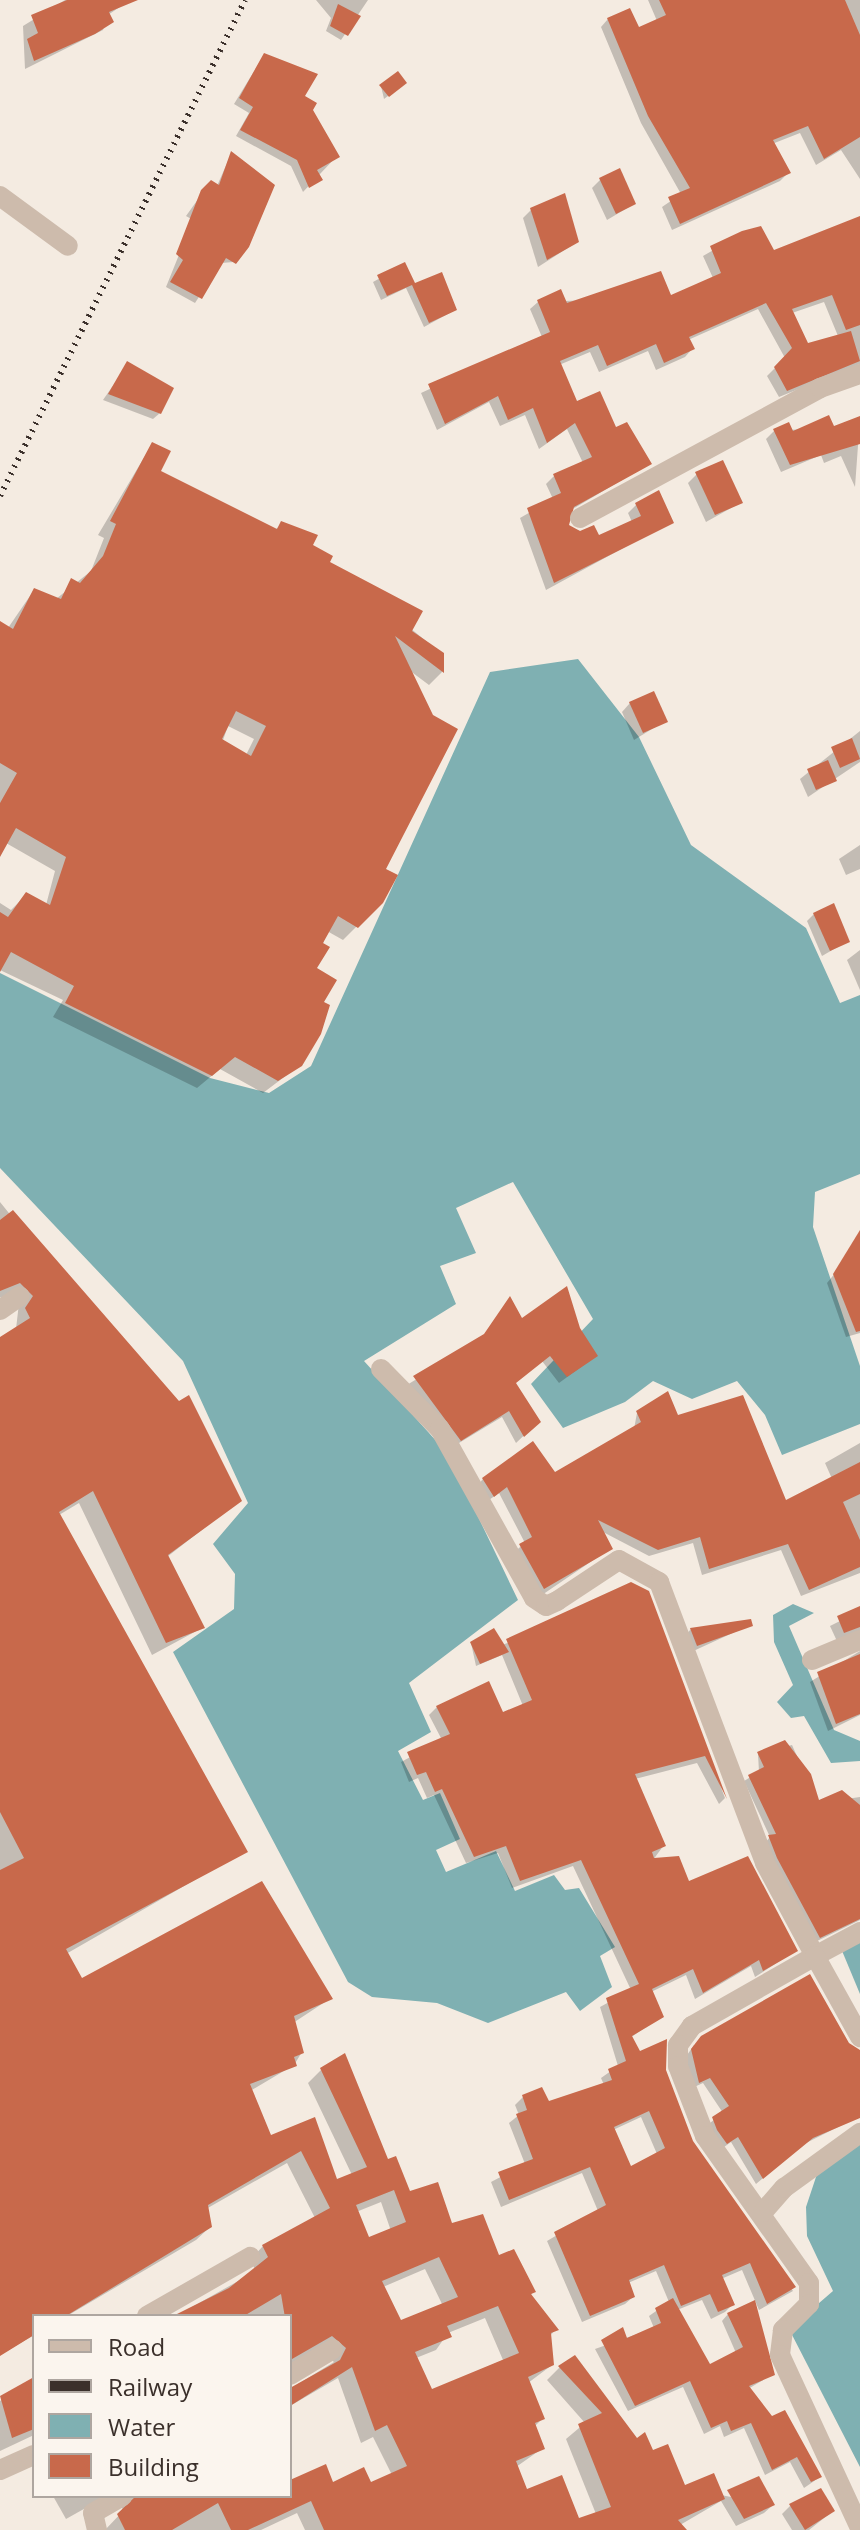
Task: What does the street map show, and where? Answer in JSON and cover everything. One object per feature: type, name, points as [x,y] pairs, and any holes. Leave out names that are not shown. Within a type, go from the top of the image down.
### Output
[{"type":"street","points":[[0,196],[68,246]]},
{"type":"street","points":[[580,518],[820,388],[860,374]]},
{"type":"street","points":[[0,1310],[20,1296]]},
{"type":"street","points":[[381,1369],[440,1429],[534,1598],[546,1606],[619,1560],[659,1582],[765,1863],[860,2037]]},
{"type":"street","points":[[812,1660],[860,1640]]},
{"type":"street","points":[[860,1932],[692,2026],[678,2045],[678,2066],[705,2136],[763,2212],[809,2283],[809,2304],[778,2340],[860,2528]]},
{"type":"street","points":[[763,2212],[784,2188],[860,2133]]},
{"type":"street","points":[[150,2314],[250,2257]]},
{"type":"street","points":[[292,2374],[333,2349]]},
{"type":"street","points":[[0,2470],[32,2456]]},
{"type":"street","points":[[97,2530],[93,2513],[119,2498]]},
{"type":"water","points":[[578,659],[639,737],[691,845],[806,928],[840,1003],[860,995],[860,1174],[815,1192],[813,1227],[860,1366],[860,1424],[782,1455],[765,1415],[737,1381],[692,1399],[653,1381],[625,1402],[563,1428],[531,1384],[593,1319],[513,1182],[456,1208],[476,1253],[440,1266],[456,1304],[364,1361],[448,1454],[518,1600],[409,1683],[431,1732],[398,1751],[423,1800],[440,1793],[460,1839],[436,1850],[446,1872],[496,1851],[515,1891],[554,1875],[565,1890],[579,1888],[615,1947],[600,1956],[612,1987],[580,2011],[566,1992],[488,2023],[437,2003],[372,1997],[348,1982],[173,1652],[234,1609],[235,1574],[213,1544],[248,1503],[183,1361],[0,1168],[0,973],[210,1078],[269,1093],[311,1066],[490,672]]},
{"type":"water","points":[[793,1604],[814,1613],[789,1626],[834,1730],[860,1741],[860,1761],[831,1763],[804,1716],[791,1718],[777,1702],[793,1685],[774,1642],[773,1615]]},
{"type":"water","points":[[860,1937],[860,1994],[840,1946]]},
{"type":"water","points":[[860,2136],[860,2467],[789,2329],[833,2291],[807,2236],[806,2207],[817,2174]]},
{"type":"building","points":[[67,0],[138,0],[109,12],[114,22],[95,34],[34,61],[27,39],[38,33],[31,15]]},
{"type":"building","points":[[659,0],[845,0],[860,35],[860,137],[824,159],[808,126],[773,140],[791,173],[680,224],[668,197],[690,188],[648,116],[607,18],[630,8],[639,27],[666,15]]},
{"type":"building","points":[[338,4],[361,16],[348,36],[330,26]]},
{"type":"building","points":[[264,53],[318,74],[305,96],[317,103],[313,110],[340,157],[317,170],[323,180],[309,188],[297,160],[240,130],[253,107],[239,98]]},
{"type":"building","points":[[398,71],[407,83],[389,97],[379,85]]},
{"type":"building","points":[[231,151],[275,185],[249,247],[236,264],[226,258],[202,299],[170,282],[183,260],[176,254],[201,190],[211,180],[219,185]]},
{"type":"building","points":[[620,168],[636,204],[616,214],[599,178]]},
{"type":"building","points":[[565,193],[579,242],[547,260],[530,208]]},
{"type":"building","points":[[860,216],[860,325],[846,330],[832,295],[792,309],[808,343],[851,331],[860,361],[787,391],[774,367],[792,348],[766,303],[689,337],[695,349],[664,363],[656,344],[607,366],[598,345],[560,361],[577,401],[600,391],[616,427],[627,422],[652,464],[574,507],[569,525],[580,531],[594,525],[599,535],[641,516],[635,503],[659,490],[674,523],[554,583],[527,508],[561,493],[553,474],[592,457],[575,423],[547,443],[533,408],[508,420],[498,396],[445,424],[428,384],[550,332],[537,300],[561,289],[567,303],[661,271],[671,295],[721,273],[710,246],[742,231],[761,226],[774,250]]},
{"type":"building","points":[[405,262],[415,283],[442,272],[457,310],[429,323],[412,285],[387,296],[377,275]]},
{"type":"building","points":[[127,361],[174,388],[161,414],[108,394]]},
{"type":"building","points":[[829,415],[834,426],[860,416],[860,444],[790,465],[773,429],[789,422],[793,431]]},
{"type":"building","points":[[152,442],[171,451],[161,471],[277,529],[281,521],[318,535],[313,545],[333,556],[330,562],[423,611],[412,631],[444,653],[444,673],[395,636],[433,715],[458,729],[386,869],[398,875],[383,903],[358,928],[338,916],[323,943],[330,947],[317,968],[337,980],[324,1002],[330,1005],[321,1034],[302,1066],[278,1081],[235,1057],[212,1076],[65,1003],[74,986],[11,952],[0,972],[0,912],[8,917],[26,892],[50,905],[66,857],[16,828],[0,857],[0,803],[17,773],[0,763],[0,621],[13,629],[34,588],[61,599],[71,578],[80,583],[103,556],[116,524],[110,521]],"holes":[[[236,711],[266,726],[251,756],[222,739]]]},
{"type":"building","points":[[723,460],[743,503],[715,515],[695,472]]},
{"type":"building","points":[[654,691],[668,722],[643,733],[629,702]]},
{"type":"building","points":[[852,738],[860,759],[840,768],[831,747]]},
{"type":"building","points":[[828,760],[837,781],[816,790],[807,769]]},
{"type":"building","points":[[834,903],[850,942],[830,951],[813,913]]},
{"type":"building","points":[[13,1210],[179,1401],[189,1395],[242,1501],[168,1555],[205,1628],[166,1643],[93,1491],[59,1512],[248,1852],[66,1949],[82,1978],[262,1881],[333,1999],[294,2016],[304,2053],[294,2057],[297,2066],[250,2084],[271,2135],[315,2117],[337,2179],[367,2167],[320,2068],[345,2053],[388,2159],[396,2156],[410,2191],[438,2182],[452,2223],[483,2214],[499,2255],[514,2249],[536,2292],[531,2294],[559,2330],[551,2333],[554,2365],[528,2377],[545,2419],[535,2423],[545,2449],[516,2461],[527,2489],[562,2475],[579,2518],[611,2507],[578,2424],[602,2413],[558,2366],[575,2355],[637,2438],[645,2432],[653,2450],[668,2444],[685,2485],[714,2473],[725,2499],[678,2520],[687,2530],[324,2530],[311,2501],[248,2530],[231,2530],[218,2503],[172,2530],[125,2530],[117,2514],[134,2498],[292,2498],[292,2479],[326,2464],[333,2482],[364,2467],[371,2482],[407,2466],[387,2425],[375,2431],[352,2367],[292,2405],[292,2387],[340,2360],[346,2348],[332,2336],[292,2359],[292,2314],[284,2314],[281,2294],[247,2314],[177,2314],[229,2288],[268,2257],[262,2245],[330,2208],[301,2151],[208,2205],[212,2227],[69,2314],[32,2314],[32,2336],[0,2356],[0,1870],[24,1858],[0,1812],[0,1337],[30,1318],[25,1308],[33,1296],[20,1283],[0,1291],[0,1220]],"holes":[[[394,2190],[406,2222],[369,2237],[356,2205]],[[439,2257],[458,2297],[401,2320],[382,2281]],[[498,2306],[519,2353],[432,2389],[415,2352],[452,2337],[447,2326]]]},
{"type":"building","points":[[860,1230],[860,1331],[856,1332],[833,1274]]},
{"type":"building","points":[[567,1286],[580,1328],[598,1356],[567,1377],[550,1356],[516,1383],[541,1422],[524,1437],[509,1411],[461,1441],[413,1376],[484,1334],[510,1296],[522,1318]]},
{"type":"building","points":[[668,1391],[678,1415],[743,1395],[786,1500],[860,1462],[860,1494],[843,1502],[860,1540],[860,1567],[809,1590],[788,1544],[709,1569],[700,1537],[658,1550],[598,1520],[613,1549],[544,1589],[519,1544],[532,1537],[507,1487],[494,1497],[482,1478],[533,1441],[555,1472],[641,1422],[636,1411]]},
{"type":"building","points":[[631,1582],[649,1591],[727,1799],[705,1756],[635,1774],[666,1846],[652,1852],[654,1858],[679,1856],[689,1881],[748,1856],[798,1951],[763,1971],[759,1960],[703,1993],[693,1969],[652,1989],[664,2017],[632,2036],[640,2051],[667,2039],[666,2070],[693,2141],[796,2287],[767,2304],[750,2263],[722,2275],[735,2305],[718,2312],[710,2294],[681,2306],[664,2265],[629,2280],[635,2297],[590,2316],[554,2232],[606,2205],[590,2167],[509,2200],[498,2172],[533,2159],[516,2114],[527,2110],[522,2095],[542,2087],[549,2101],[612,2080],[608,2069],[626,2061],[606,1998],[639,1984],[581,1860],[520,1881],[506,1846],[474,1857],[442,1789],[435,1792],[426,1772],[417,1775],[407,1752],[450,1734],[436,1706],[489,1681],[503,1712],[532,1700],[506,1639]],"holes":[[[649,2111],[665,2148],[631,2166],[614,2127]]]},
{"type":"building","points":[[860,1606],[860,1627],[844,1633],[837,1616]]},
{"type":"building","points":[[751,1619],[753,1626],[697,1646],[690,1628]]},
{"type":"building","points":[[494,1628],[509,1652],[480,1664],[470,1642]]},
{"type":"building","points":[[860,1654],[860,1714],[836,1724],[817,1672]]},
{"type":"building","points":[[785,1740],[811,1774],[819,1800],[842,1790],[860,1805],[860,1919],[820,1938],[777,1858],[768,1835],[776,1834],[748,1775],[764,1767],[757,1752]]},
{"type":"building","points":[[810,1974],[849,2043],[860,2050],[860,2118],[813,2138],[763,2179],[738,2137],[727,2144],[717,2130],[712,2117],[729,2106],[710,2078],[699,2083],[691,2049],[701,2036]]},
{"type":"building","points":[[673,2298],[710,2364],[743,2347],[727,2313],[755,2300],[775,2375],[749,2386],[772,2416],[785,2410],[822,2477],[811,2482],[797,2457],[772,2470],[751,2423],[731,2431],[727,2421],[711,2428],[690,2381],[635,2406],[601,2340],[623,2327],[627,2338],[661,2323],[655,2308]]},
{"type":"building","points":[[32,2378],[32,2430],[12,2438],[0,2396]]},
{"type":"building","points":[[759,2476],[775,2505],[744,2519],[727,2490]]},
{"type":"building","points":[[821,2488],[835,2511],[805,2530],[789,2504]]},
{"type":"railway","points":[[0,496],[245,0]]}]
